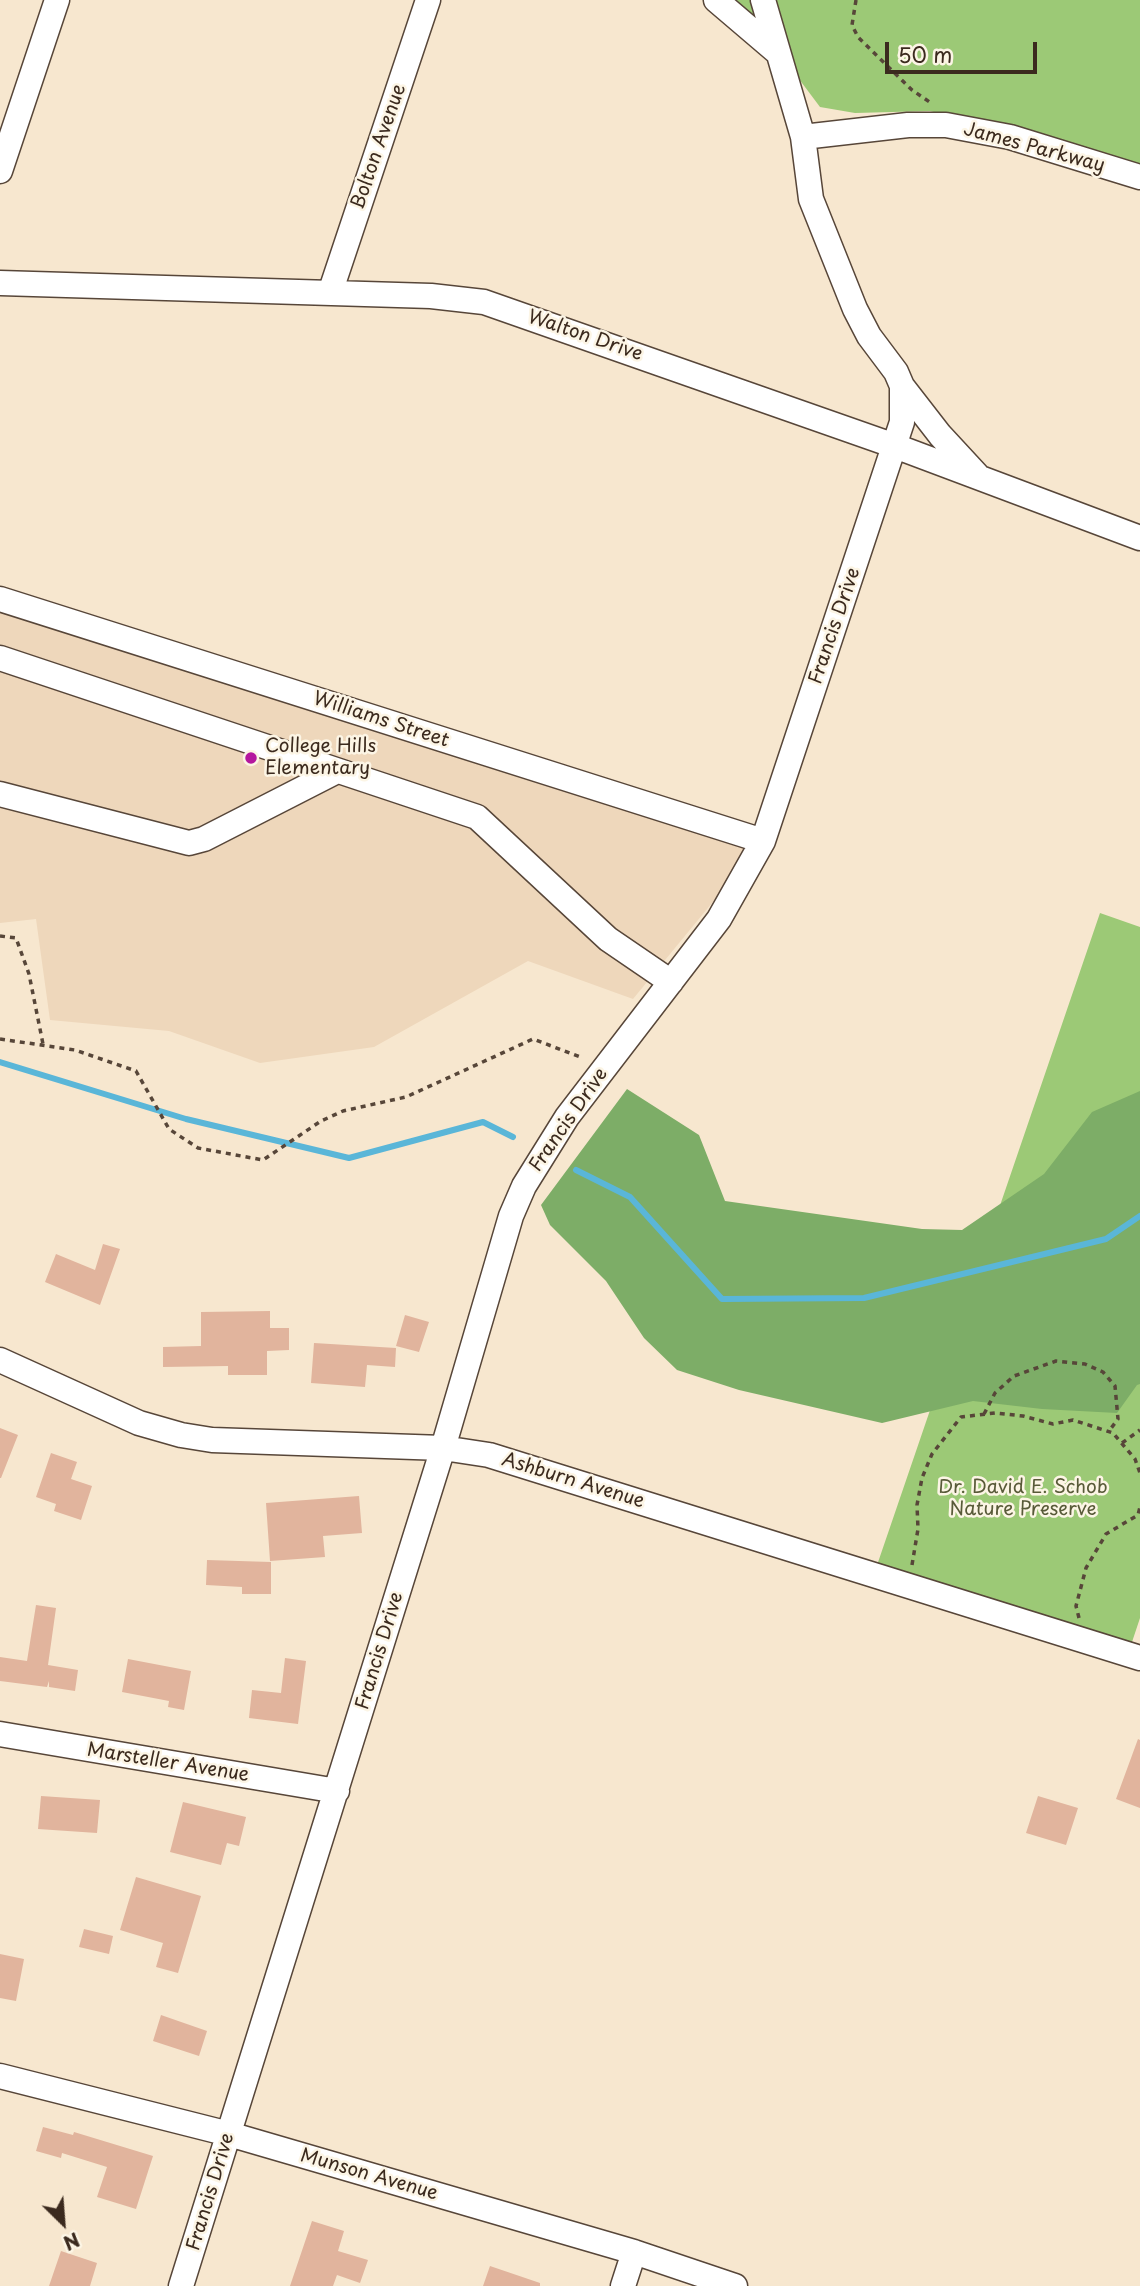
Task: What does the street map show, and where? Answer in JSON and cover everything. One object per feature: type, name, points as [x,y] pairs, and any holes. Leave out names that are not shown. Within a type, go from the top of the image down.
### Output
[{"type":"street","points":[[0,171],[57,0]]},
{"type":"street","name":"Bolton Avenue","points":[[330,293],[428,0]]},
{"type":"street","points":[[716,0],[777,52]]},
{"type":"street","points":[[763,0],[803,137],[811,199],[855,310],[869,336],[896,372],[902,386],[940,435],[979,478]]},
{"type":"street","name":"James Parkway","points":[[803,137],[908,125],[946,125],[1010,137],[1140,177]]},
{"type":"street","name":"Walton Drive","points":[[0,283],[431,296],[484,302],[895,446],[1140,538]]},
{"type":"street","name":"Francis Drive","points":[[181,2286],[443,1448],[511,1216],[524,1186],[567,1117],[719,919],[763,841],[895,446],[902,422],[902,386]]},
{"type":"street","name":"Williams Street","points":[[0,599],[763,841]]},
{"type":"street","points":[[0,658],[477,817],[608,939],[671,982]]},
{"type":"street","points":[[0,794],[189,844],[204,839],[337,771]]},
{"type":"street","name":"Ashburn Avenue","points":[[0,1360],[139,1423],[181,1435],[212,1440],[443,1448],[489,1455],[1140,1658]]},
{"type":"street","name":"Marsteller Avenue","points":[[0,1734],[337,1791]]},
{"type":"street","name":"Munson Avenue","points":[[0,2076],[229,2134],[634,2252],[735,2286]]},
{"type":"street","points":[[623,2286],[634,2252]]},
{"type":"path","points":[[856,0],[852,25],[858,37],[912,90],[933,104]]},
{"type":"path","points":[[0,936],[16,938],[29,974],[43,1044]]},
{"type":"path","points":[[0,1039],[75,1050],[136,1072],[169,1129],[198,1148],[263,1160],[321,1121],[343,1111],[406,1097],[533,1039],[583,1058]]},
{"type":"path","points":[[985,1414],[995,1393],[1014,1376],[1056,1361],[1085,1364],[1103,1372],[1115,1386],[1118,1419],[1109,1432]]},
{"type":"path","points":[[907,1584],[918,1529],[917,1505],[922,1478],[932,1454],[961,1417],[995,1413],[1023,1416],[1053,1424],[1073,1420],[1109,1432],[1135,1459],[1140,1473]]},
{"type":"path","points":[[1122,1443],[1140,1430]]},
{"type":"path","points":[[1084,1640],[1076,1606],[1086,1568],[1106,1534],[1139,1514],[1140,1507]]},
{"type":"shaded area","name":"College Hills Elementary","points":[[0,599],[763,841],[633,999],[528,961],[374,1047],[260,1063],[169,1031],[50,1020],[36,919],[0,923]]},
{"type":"green space","points":[[732,0],[1140,0],[1140,167],[930,111],[855,113],[820,107],[754,19]]},
{"type":"green space","name":"Dr. David E. Schob Nature Preserve","points":[[1100,913],[1140,927],[1140,1618],[1128,1654],[874,1574]]},
{"type":"green space","points":[[627,1089],[699,1135],[725,1201],[922,1229],[962,1230],[1044,1174],[1092,1112],[1140,1091],[1140,1384],[1117,1413],[1042,1409],[973,1401],[882,1423],[739,1390],[677,1370],[644,1338],[606,1281],[550,1225],[541,1205]]},
{"type":"building","points":[[103,1244],[120,1249],[100,1305],[45,1282],[56,1254],[95,1270]]},
{"type":"building","points":[[270,1311],[270,1328],[289,1328],[289,1350],[267,1351],[267,1375],[228,1375],[228,1366],[163,1367],[163,1347],[201,1346],[201,1312]]},
{"type":"building","points":[[405,1315],[429,1322],[419,1352],[396,1346]]},
{"type":"building","points":[[314,1343],[396,1348],[395,1367],[367,1365],[365,1387],[311,1383]]},
{"type":"building","points":[[0,1428],[18,1435],[1,1478],[0,1478]]},
{"type":"building","points":[[51,1453],[77,1462],[71,1479],[92,1486],[81,1520],[54,1511],[56,1504],[36,1497]]},
{"type":"building","points":[[359,1496],[362,1533],[323,1536],[325,1557],[270,1561],[266,1503]]},
{"type":"building","points":[[207,1560],[271,1562],[271,1594],[242,1594],[242,1587],[206,1585]]},
{"type":"building","points":[[36,1605],[56,1608],[48,1665],[78,1670],[75,1691],[49,1687],[49,1681],[47,1687],[0,1681],[0,1657],[27,1661]]},
{"type":"building","points":[[285,1658],[306,1661],[298,1724],[249,1718],[252,1690],[281,1693]]},
{"type":"building","points":[[128,1659],[191,1671],[184,1710],[168,1707],[169,1701],[122,1692]]},
{"type":"building","points":[[1138,1739],[1140,1740],[1140,1808],[1116,1799]]},
{"type":"building","points":[[41,1796],[100,1800],[97,1833],[38,1829]]},
{"type":"building","points":[[1038,1796],[1078,1808],[1066,1845],[1026,1833]]},
{"type":"building","points":[[183,1802],[246,1817],[239,1846],[227,1843],[221,1865],[170,1852]]},
{"type":"building","points":[[136,1877],[201,1896],[178,1973],[156,1967],[163,1943],[120,1930]]},
{"type":"building","points":[[84,1929],[113,1936],[109,1954],[79,1947]]},
{"type":"building","points":[[0,1954],[24,1959],[16,2001],[0,1998]]},
{"type":"building","points":[[161,2015],[207,2031],[199,2056],[153,2041]]},
{"type":"building","points":[[43,2127],[73,2135],[74,2132],[153,2156],[136,2209],[97,2197],[107,2167],[62,2153],[61,2158],[36,2151]]},
{"type":"building","points":[[312,2221],[344,2231],[338,2251],[368,2260],[360,2283],[337,2275],[333,2286],[290,2286]]},
{"type":"building","points":[[61,2251],[97,2263],[90,2286],[49,2286]]},
{"type":"building","points":[[490,2266],[540,2283],[540,2286],[483,2286]]},
{"type":"waterway","points":[[0,1062],[186,1119],[349,1158],[483,1122],[513,1137]]},
{"type":"waterway","points":[[576,1170],[630,1197],[722,1299],[864,1298],[1106,1239],[1140,1216]]},
{"type":"place","name":"College Hills Elementary","points":[[251,758]]}]
